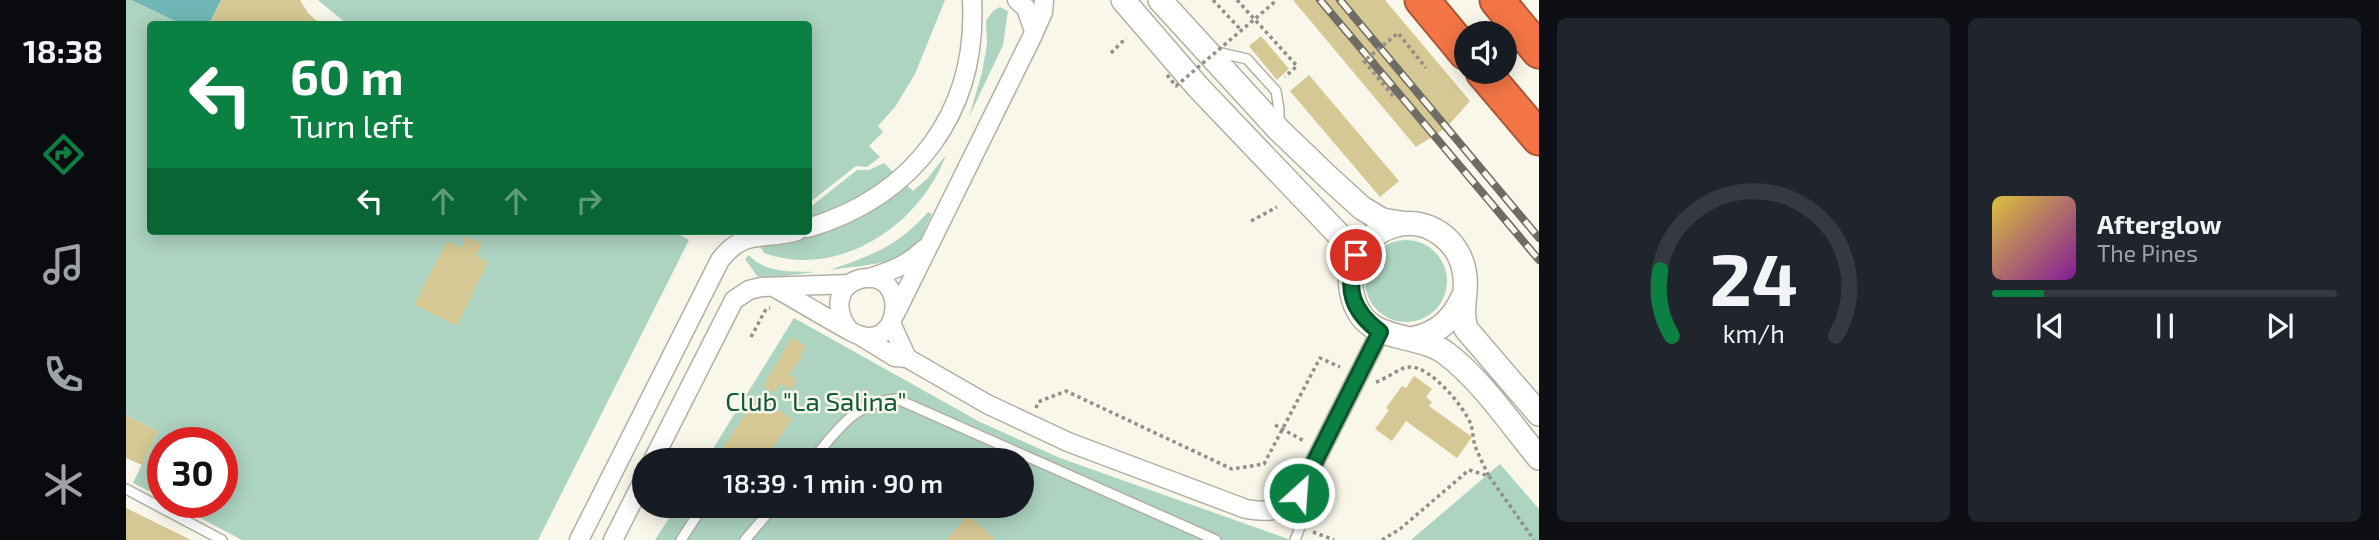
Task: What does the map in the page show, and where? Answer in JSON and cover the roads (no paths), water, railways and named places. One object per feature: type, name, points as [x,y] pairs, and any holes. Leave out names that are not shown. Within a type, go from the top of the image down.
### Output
[{"type":"highway","points":[[1422,0],[1454,39]]},
{"type":"highway","points":[[1497,0],[1539,51]]},
{"type":"highway","points":[[1522,0],[1539,22]]},
{"type":"highway","points":[[1493,84],[1539,138]]},
{"type":"street","points":[[812,227],[849,213],[871,200],[912,169],[930,148],[948,120],[963,85],[974,20],[972,0]]},
{"type":"street","points":[[1017,0],[1026,8],[1034,31]]},
{"type":"street","points":[[931,241],[914,259],[896,270],[859,279],[850,284],[842,292],[839,302],[843,323],[854,333],[877,335],[893,319],[1043,12],[1044,0]]},
{"type":"street","points":[[1122,0],[1198,87],[1341,237],[1348,250],[1350,290],[1356,307],[1366,322],[1395,338],[1432,344],[1456,362],[1471,376],[1539,458]]},
{"type":"street","points":[[1160,0],[1278,130],[1362,208],[1382,220],[1420,224],[1437,231],[1452,243],[1462,259],[1465,278],[1462,312],[1466,329],[1539,414]]},
{"type":"street","points":[[1350,272],[1356,255],[1372,235],[1401,223]]},
{"type":"street","points":[[579,540],[720,260],[729,248],[742,240],[773,235]]},
{"type":"street","points":[[869,278],[887,286],[893,295],[893,319],[907,358]]},
{"type":"street","points":[[659,448],[734,300],[749,290],[761,287],[850,284]]},
{"type":"street","points":[[775,288],[895,357],[907,358],[987,404],[1068,442],[1247,509],[1269,511],[1290,505],[1299,493],[1380,332]]},
{"type":"street","points":[[1412,339],[1443,327],[1455,314],[1464,297]]},
{"type":"street","points":[[613,540],[632,503]]},
{"type":"lane","points":[[822,448],[846,421],[863,407],[881,400],[897,399],[1008,448]]},
{"type":"lane","points":[[1034,460],[1216,540]]},
{"type":"lane","points":[[126,489],[222,540]]},
{"type":"lane","points":[[1290,505],[1300,527],[1295,540]]},
{"type":"lane","points":[[681,540],[695,518]]},
{"type":"lane","points":[[745,540],[764,518]]},
{"type":"water","points":[[132,0],[221,0],[210,21],[176,21]]},
{"type":"railway","points":[[1320,0],[1539,260]]},
{"type":"railway","points":[[1340,0],[1539,238]]},
{"type":"park label","name":"Club \"La Salina\"","points":[[816,400]]}]
